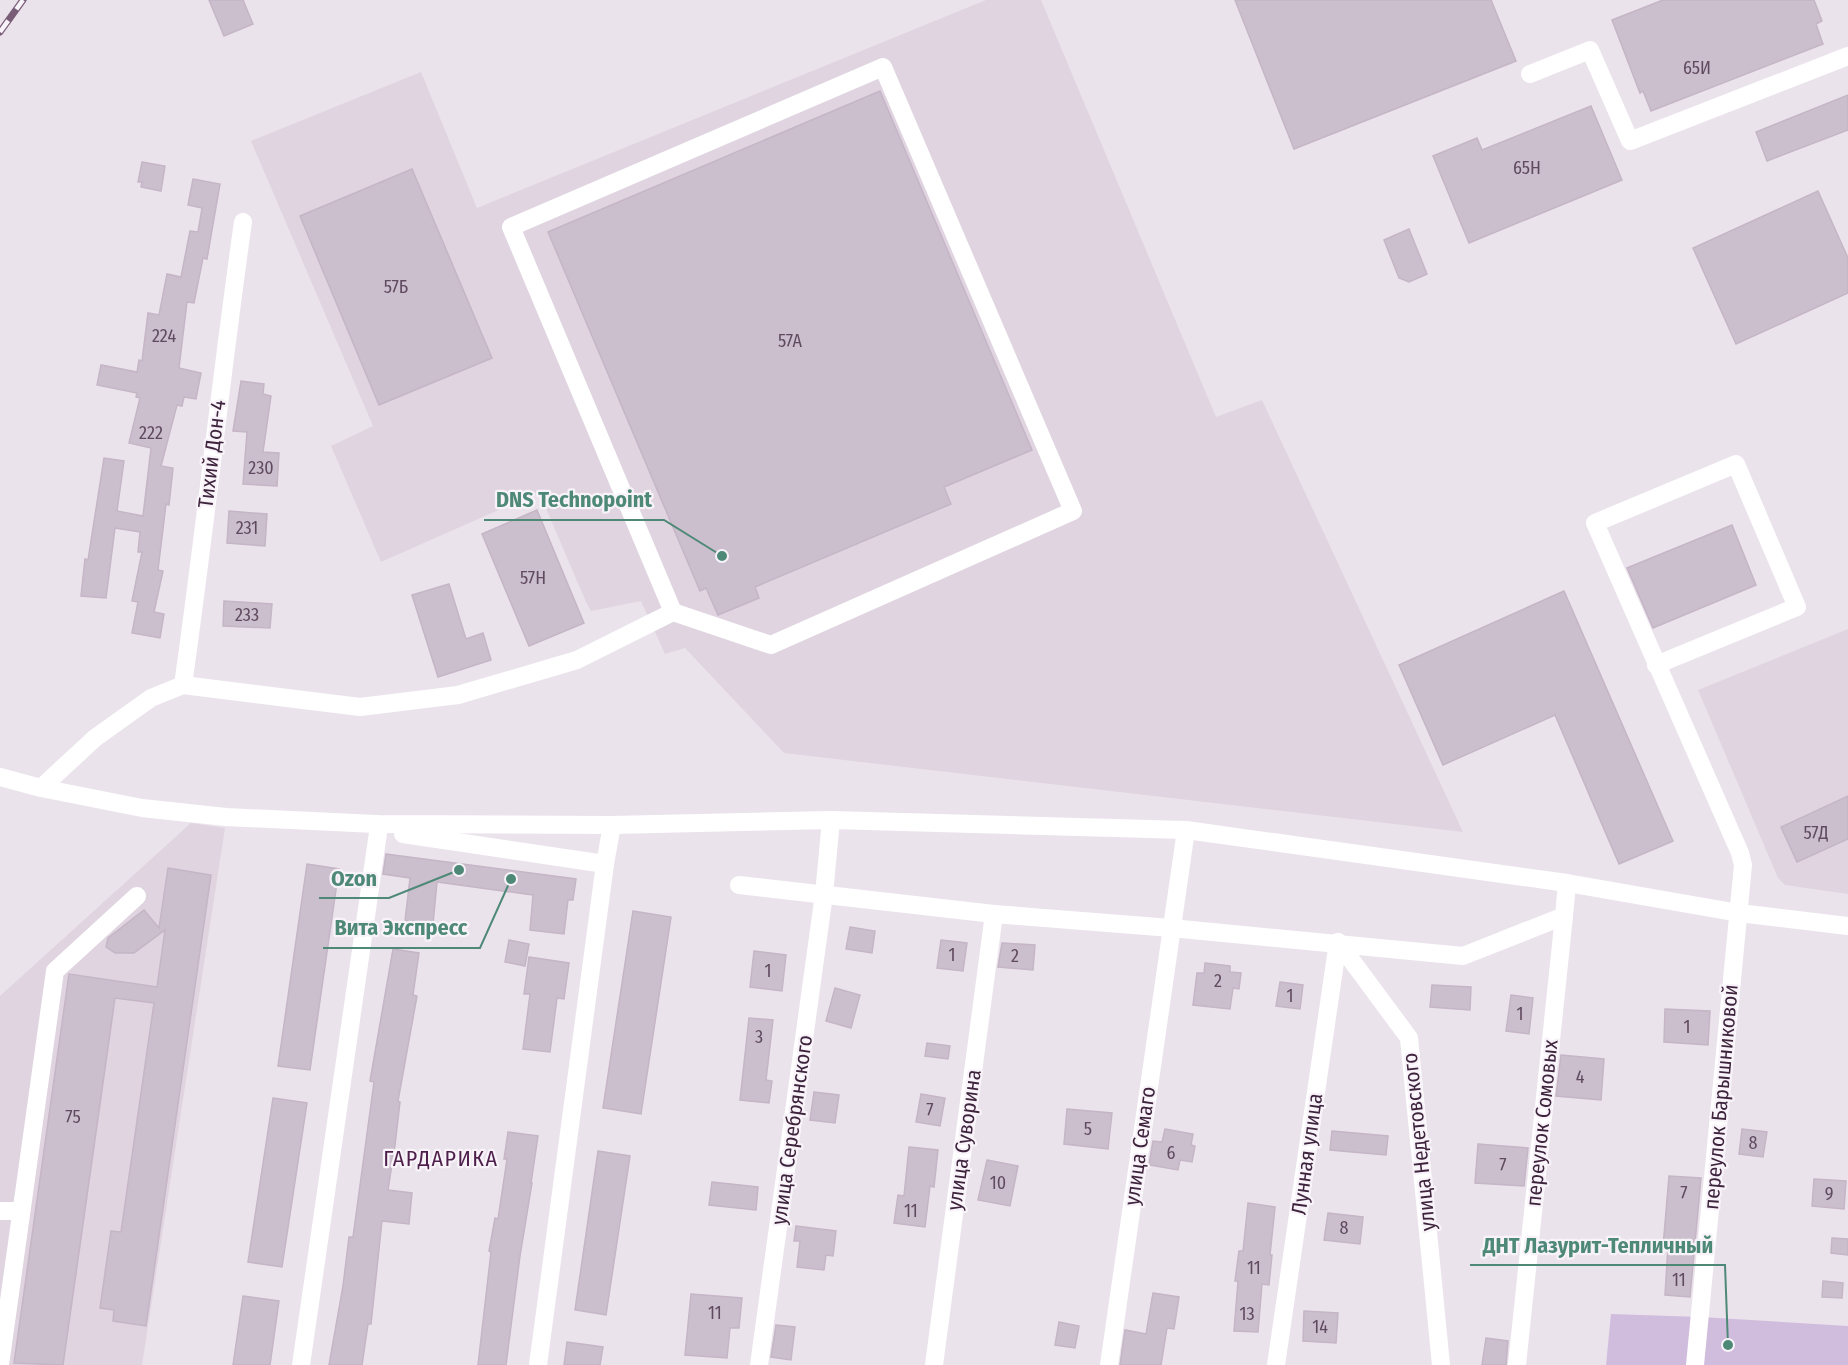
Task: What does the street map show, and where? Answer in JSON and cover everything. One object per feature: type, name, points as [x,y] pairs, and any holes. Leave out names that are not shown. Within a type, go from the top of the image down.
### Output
[{"type":"street","points":[[1530,74],[1590,50],[1630,141],[1848,56]]},
{"type":"street","points":[[41,788],[95,738],[151,698],[183,685],[360,707],[458,695],[577,660],[673,612],[771,645],[1073,511],[883,67],[512,227],[673,612]]},
{"type":"street","name":"Тихий Дон-4","points":[[183,685],[197,588],[223,362],[243,222]]},
{"type":"street","name":"переулок Барышниковой","points":[[1656,665],[1797,607],[1736,464],[1595,523],[1656,665],[1740,853],[1743,865],[1695,1365]]},
{"type":"street","points":[[0,777],[41,788],[226,822],[612,825],[831,820],[1186,830],[1567,883],[1739,913],[1848,926]]},
{"type":"street","name":"улица Серебрянского","points":[[759,1365],[824,894],[831,820]]},
{"type":"street","points":[[301,1365],[378,833],[376,824]]},
{"type":"street","points":[[538,1365],[612,825]]},
{"type":"street","name":"улица Семаго","points":[[1109,1365],[1186,830]]},
{"type":"street","points":[[403,834],[605,864]]},
{"type":"street","name":"переулок Сомовых","points":[[1517,1365],[1567,883]]},
{"type":"street","points":[[739,885],[994,914],[1338,942],[1462,956],[1564,916]]},
{"type":"street","points":[[0,1365],[55,971],[137,896]]},
{"type":"street","name":"улица Суворина","points":[[934,1365],[994,914]]},
{"type":"street","name":"Лунная улица","points":[[1276,1365],[1338,942]]},
{"type":"street","name":"улица Недетовского","points":[[1338,942],[1408,1038],[1441,1365]]},
{"type":"street","points":[[0,1210],[21,1211]]},
{"type":"shaded area","points":[[986,0],[1041,0],[1216,417],[1262,400],[1463,832],[784,753],[685,648],[665,654],[641,601],[591,611],[539,492],[381,562],[331,446],[373,426],[251,141],[421,72],[477,208]]},
{"type":"shaded area","points":[[1848,629],[1848,894],[1785,885],[1778,878],[1698,690]]},
{"type":"shaded area","points":[[191,823],[225,828],[142,1365],[0,1365],[0,996]]},
{"type":"shaded area","points":[[1611,1314],[1848,1326],[1848,1365],[1606,1365]]},
{"type":"building","points":[[209,0],[243,0],[253,24],[224,36]]},
{"type":"building","points":[[1235,0],[1491,0],[1516,61],[1294,149]]},
{"type":"building","points":[[1663,0],[1814,0],[1822,21],[1816,24],[1823,44],[1651,111],[1643,91],[1640,93],[1612,20]]},
{"type":"building","points":[[880,91],[1032,450],[944,487],[951,504],[755,587],[759,598],[718,615],[706,588],[700,591],[548,232]]},
{"type":"building","points":[[1848,95],[1848,130],[1767,161],[1756,132]]},
{"type":"building","points":[[1591,106],[1622,180],[1469,243],[1433,156],[1477,138],[1482,150]]},
{"type":"building","points":[[142,162],[165,166],[161,191],[141,187],[142,182],[138,182]]},
{"type":"building","points":[[412,169],[492,358],[379,405],[300,216]]},
{"type":"building","points":[[193,179],[220,184],[207,259],[203,258],[194,303],[187,302],[179,368],[201,373],[196,399],[184,397],[182,406],[177,405],[161,466],[173,468],[158,570],[163,571],[154,612],[164,614],[160,638],[132,633],[138,602],[132,601],[142,552],[138,552],[140,532],[115,528],[106,598],[81,596],[85,559],[88,560],[104,458],[124,461],[117,511],[143,516],[151,448],[129,443],[140,398],[136,397],[137,393],[97,385],[101,365],[137,372],[139,360],[142,361],[148,313],[159,315],[167,274],[181,277],[190,231],[198,232],[202,208],[188,205]]},
{"type":"building","points":[[1818,191],[1848,258],[1848,293],[1736,344],[1693,248]]},
{"type":"building","points":[[1409,229],[1427,274],[1409,282],[1399,278],[1384,240]]},
{"type":"building","points":[[241,381],[264,384],[263,394],[271,396],[263,452],[279,453],[277,486],[243,484],[247,432],[233,431]]},
{"type":"building","points":[[537,510],[584,623],[529,646],[482,534]]},
{"type":"building","points":[[229,511],[267,514],[265,546],[227,543]]},
{"type":"building","points":[[1732,525],[1756,585],[1653,628],[1627,568]]},
{"type":"building","points":[[449,584],[466,639],[483,633],[491,660],[438,677],[412,595]]},
{"type":"building","points":[[1564,591],[1673,841],[1619,864],[1555,715],[1443,765],[1399,665]]},
{"type":"building","points":[[224,601],[272,604],[270,628],[223,626]]},
{"type":"building","points":[[1848,796],[1848,839],[1797,862],[1781,827]]},
{"type":"building","points":[[386,854],[576,879],[573,900],[568,900],[564,934],[530,930],[533,895],[437,882],[433,924],[405,921],[410,878],[383,874]]},
{"type":"building","points":[[307,864],[339,869],[310,1070],[278,1066]]},
{"type":"building","points":[[168,868],[211,875],[146,1326],[113,1321],[114,1310],[100,1308],[111,1231],[121,1232],[154,1003],[115,998],[63,1365],[14,1363],[69,974],[157,987],[165,930],[134,953],[115,953],[106,947],[108,938],[144,910],[159,928]]},
{"type":"building","points":[[633,911],[671,917],[641,1114],[603,1108]]},
{"type":"building","points":[[850,927],[875,931],[872,953],[846,949]]},
{"type":"building","points":[[509,940],[529,944],[525,966],[505,962]]},
{"type":"building","points":[[941,940],[967,943],[963,971],[937,968]]},
{"type":"building","points":[[1002,943],[1035,945],[1033,970],[998,967]]},
{"type":"building","points":[[393,949],[419,953],[413,995],[417,996],[398,1101],[400,1102],[388,1190],[412,1193],[409,1224],[382,1221],[371,1324],[368,1324],[362,1365],[329,1365],[349,1237],[353,1237],[374,1082],[370,1081]]},
{"type":"building","points":[[754,951],[786,955],[782,991],[750,987]]},
{"type":"building","points":[[529,957],[569,963],[564,999],[557,998],[550,1052],[523,1049],[530,994],[524,994]]},
{"type":"building","points":[[1205,963],[1230,966],[1230,972],[1241,973],[1239,989],[1233,988],[1230,1009],[1193,1005],[1197,973],[1204,973]]},
{"type":"building","points":[[1280,982],[1303,985],[1300,1009],[1276,1006]]},
{"type":"building","points":[[1432,985],[1471,987],[1470,1010],[1430,1007]]},
{"type":"building","points":[[835,988],[860,995],[851,1028],[826,1021]]},
{"type":"building","points":[[1511,995],[1533,998],[1529,1034],[1506,1031]]},
{"type":"building","points":[[1665,1009],[1710,1011],[1708,1045],[1664,1042]]},
{"type":"building","points":[[749,1018],[773,1020],[766,1080],[772,1081],[769,1103],[740,1100]]},
{"type":"building","points":[[927,1043],[950,1046],[948,1059],[925,1056]]},
{"type":"building","points":[[1561,1055],[1604,1059],[1601,1100],[1556,1096]]},
{"type":"building","points":[[814,1092],[839,1095],[835,1123],[810,1120]]},
{"type":"building","points":[[921,1094],[945,1098],[940,1126],[916,1122]]},
{"type":"building","points":[[273,1098],[307,1103],[282,1267],[248,1262]]},
{"type":"building","points":[[1067,1109],[1112,1113],[1108,1149],[1064,1144]]},
{"type":"building","points":[[1165,1129],[1193,1134],[1191,1145],[1195,1146],[1192,1162],[1180,1160],[1178,1170],[1149,1165],[1153,1141],[1162,1142]]},
{"type":"building","points":[[1742,1129],[1767,1132],[1763,1157],[1739,1154]]},
{"type":"building","points":[[1332,1131],[1388,1136],[1386,1155],[1330,1150]]},
{"type":"building","points":[[508,1132],[538,1136],[532,1183],[506,1365],[478,1365],[491,1252],[489,1251],[495,1218],[498,1219],[507,1159],[504,1159]]},
{"type":"building","points":[[1478,1144],[1528,1148],[1524,1186],[1475,1183]]},
{"type":"building","points":[[909,1147],[938,1150],[934,1187],[930,1186],[925,1227],[894,1223],[898,1195],[904,1196]]},
{"type":"building","points":[[598,1151],[630,1156],[606,1315],[575,1310]]},
{"type":"building","points":[[987,1160],[1018,1166],[1010,1206],[978,1200]]},
{"type":"building","points":[[1669,1176],[1701,1178],[1690,1297],[1665,1295],[1668,1247],[1663,1247]]},
{"type":"building","points":[[1814,1179],[1846,1181],[1844,1209],[1812,1206]]},
{"type":"building","points":[[712,1182],[758,1187],[756,1210],[709,1205]]},
{"type":"building","points":[[1248,1203],[1275,1207],[1269,1285],[1262,1284],[1258,1332],[1234,1331],[1238,1281],[1235,1281],[1239,1251],[1243,1251]]},
{"type":"building","points":[[1328,1213],[1363,1217],[1360,1244],[1324,1240]]},
{"type":"building","points":[[796,1226],[836,1231],[833,1256],[826,1255],[824,1270],[797,1267],[800,1241],[794,1241]]},
{"type":"building","points":[[1832,1238],[1848,1239],[1848,1255],[1831,1253]]},
{"type":"building","points":[[1823,1281],[1843,1283],[1842,1298],[1822,1297]]},
{"type":"building","points":[[1153,1293],[1179,1297],[1174,1329],[1167,1328],[1161,1365],[1120,1365],[1125,1330],[1146,1334]]},
{"type":"building","points":[[691,1294],[742,1298],[739,1328],[730,1328],[727,1358],[685,1355]]},
{"type":"building","points":[[243,1296],[279,1301],[270,1365],[233,1365]]},
{"type":"building","points":[[1304,1311],[1338,1313],[1336,1343],[1303,1341]]},
{"type":"building","points":[[1059,1322],[1079,1326],[1075,1348],[1055,1345]]},
{"type":"building","points":[[776,1325],[795,1327],[791,1360],[771,1357]]},
{"type":"building","points":[[1486,1338],[1508,1341],[1506,1365],[1482,1365]]},
{"type":"building","points":[[567,1342],[603,1347],[600,1365],[564,1365]]},
{"type":"railway","points":[[0,32],[23,0]]},
{"type":"place","name":"DNS Technopoint","points":[[722,556]]},
{"type":"place","name":"Ozon","points":[[459,870]]},
{"type":"place","name":"Вита Экспресс","points":[[511,879]]},
{"type":"place","name":"ДНТ Лазурит-Тепличный","points":[[1728,1345]]},
{"type":"district","name":"ГАРДАРИКА","points":[[441,1158]]}]
